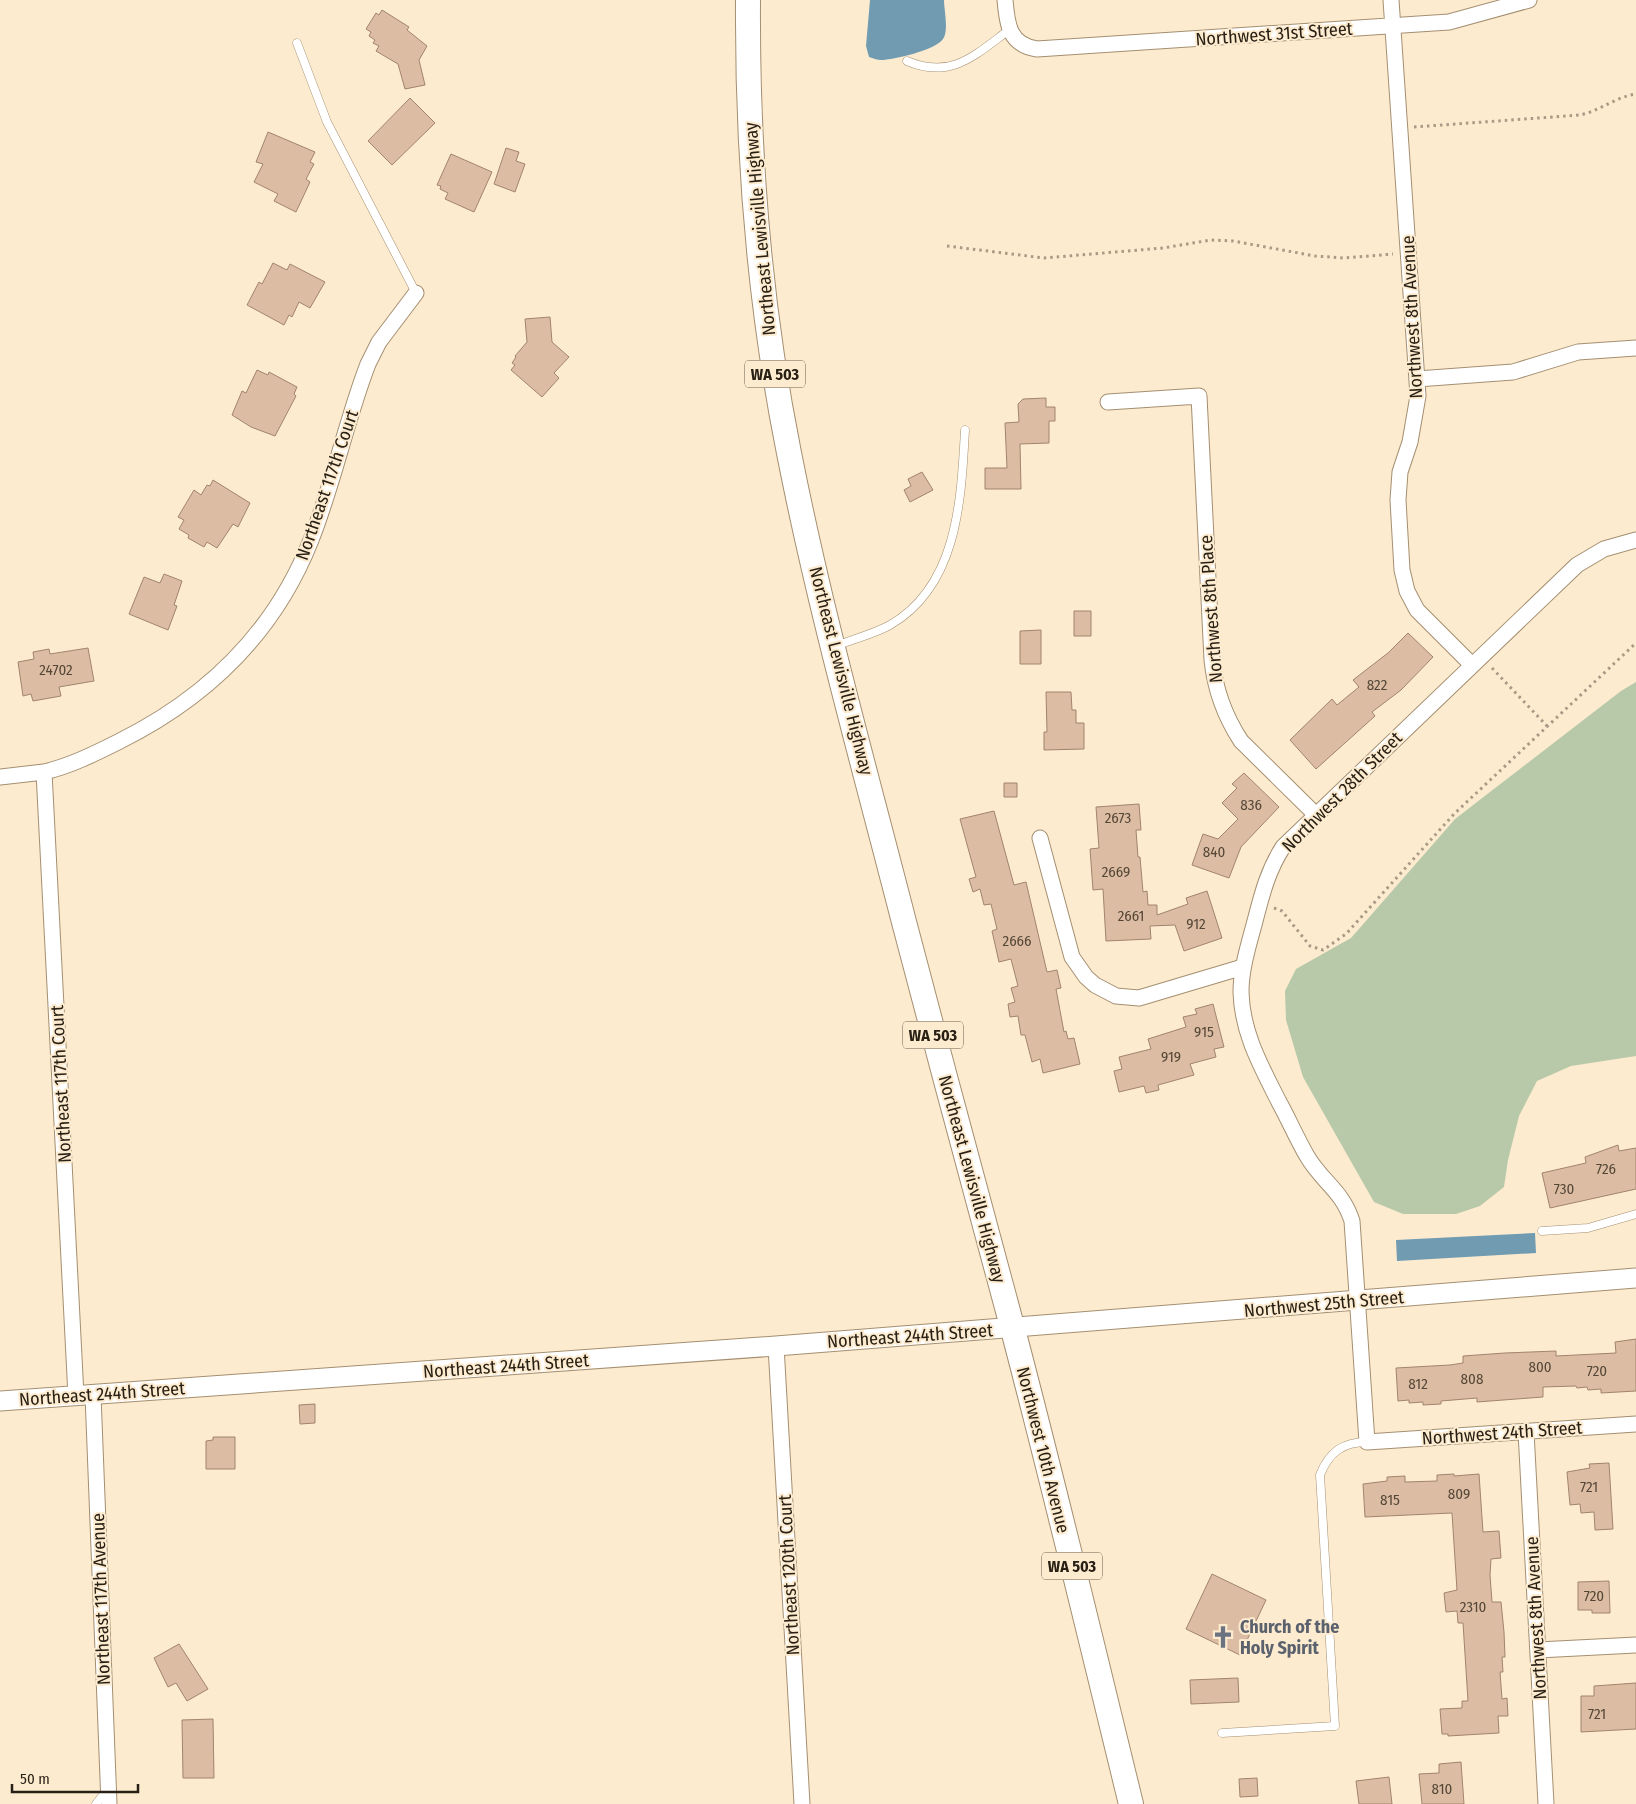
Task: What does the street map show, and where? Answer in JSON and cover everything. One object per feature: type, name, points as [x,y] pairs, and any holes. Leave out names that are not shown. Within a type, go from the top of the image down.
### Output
[{"type":"main road","name":"Northeast Lewisville Highway","points":[[748,0],[748,70],[757,228],[770,342],[789,456],[834,646],[928,1016],[1013,1328]]},
{"type":"main road","name":"Northwest 10th Avenue","points":[[1013,1328],[1131,1804]]},
{"type":"street","points":[[1005,0],[1013,36]]},
{"type":"street","name":"Northwest 8th Avenue","points":[[1392,0],[1392,26],[1418,396],[1415,421],[1400,472],[1398,500],[1402,570],[1407,591],[1417,610],[1477,661]]},
{"type":"street","name":"Northwest 31st Street","points":[[1013,36],[1037,49],[1392,26],[1449,22],[1529,0]]},
{"type":"street","name":"Northeast 117th Court","points":[[0,777],[44,772],[93,754],[160,720],[183,705],[225,670],[263,627],[288,588],[311,541],[368,364],[379,342],[416,293]]},
{"type":"street","points":[[1417,380],[1513,372],[1578,352],[1636,348]]},
{"type":"street","name":"Northwest 8th Place","points":[[1108,402],[1199,396],[1212,660],[1217,694],[1231,726],[1241,741],[1316,815]]},
{"type":"street","name":"Northwest 28th Street","points":[[1367,1442],[1354,1234],[1348,1209],[1339,1193],[1322,1176],[1307,1155],[1253,1050],[1242,1009],[1243,968],[1268,874],[1283,847],[1577,565],[1604,549],[1636,540]]},
{"type":"street","name":"Northeast 117th Court","points":[[44,772],[85,1396]]},
{"type":"street","points":[[1040,838],[1072,957],[1086,977],[1105,992],[1127,998],[1139,998],[1243,968]]},
{"type":"street","name":"Northwest 25th Street","points":[[1013,1328],[1636,1278]]},
{"type":"street","name":"Northeast 244th Street","points":[[0,1401],[1013,1328]]},
{"type":"street","name":"Northeast 120th Court","points":[[776,1346],[802,1804]]},
{"type":"street","name":"Northeast 117th Avenue","points":[[85,1396],[109,1804]]},
{"type":"street","name":"Northwest 24th Street","points":[[1367,1442],[1636,1424]]},
{"type":"street","name":"Northwest 8th Avenue","points":[[1526,1432],[1546,1804]]},
{"type":"street","points":[[1538,1650],[1636,1645]]},
{"type":"lane","points":[[907,61],[918,66],[948,68],[965,62],[1013,36]]},
{"type":"lane","points":[[297,43],[327,122],[416,293]]},
{"type":"lane","points":[[834,646],[889,626],[910,611],[935,582],[950,544],[961,498],[965,430]]},
{"type":"lane","points":[[1542,1230],[1588,1228],[1636,1214]]},
{"type":"lane","points":[[1222,1733],[1335,1726],[1320,1475],[1324,1464],[1332,1453],[1342,1446],[1354,1442],[1367,1442]]},
{"type":"lane","points":[[96,1804],[108,1788]]},
{"type":"path","points":[[1400,128],[1580,115],[1592,112],[1620,97],[1636,94]]},
{"type":"path","points":[[947,246],[1044,258],[1163,248],[1211,240],[1233,241],[1315,256],[1344,258],[1408,253]]},
{"type":"path","points":[[1260,903],[1282,911],[1310,946],[1323,950],[1346,934],[1454,814],[1636,643]]},
{"type":"path","points":[[1477,661],[1548,726]]},
{"type":"green space","points":[[1636,682],[1636,1056],[1571,1066],[1537,1081],[1519,1116],[1508,1160],[1504,1187],[1480,1206],[1456,1214],[1403,1214],[1374,1202],[1303,1077],[1286,1020],[1285,991],[1296,969],[1351,938],[1455,819],[1621,691]]},
{"type":"water","points":[[870,0],[944,0],[946,26],[943,39],[932,47],[904,56],[881,60],[869,57],[866,46]]},
{"type":"water","points":[[1535,1233],[1536,1253],[1397,1261],[1396,1240]]},
{"type":"building","points":[[382,10],[409,27],[407,30],[427,46],[419,60],[425,85],[405,89],[398,64],[376,51],[379,46],[373,43],[375,40],[369,36],[371,32],[366,29],[376,13],[379,15]]},
{"type":"building","points":[[410,98],[435,123],[392,165],[368,141]]},
{"type":"building","points":[[268,132],[315,152],[310,162],[314,164],[306,179],[310,182],[296,212],[274,201],[278,194],[254,182],[263,164],[256,162]]},
{"type":"building","points":[[506,148],[519,152],[516,161],[525,164],[515,192],[494,184]]},
{"type":"building","points":[[451,154],[492,172],[474,212],[445,199],[448,193],[440,189],[441,186],[437,185]]},
{"type":"building","points":[[273,263],[287,270],[290,264],[325,282],[310,308],[299,302],[292,317],[289,315],[284,325],[247,305],[259,282],[262,284]]},
{"type":"building","points":[[550,317],[552,342],[569,357],[554,373],[559,378],[542,397],[511,370],[515,365],[512,363],[515,356],[527,342],[525,319]]},
{"type":"building","points":[[257,370],[268,375],[269,372],[297,387],[294,394],[296,396],[275,436],[251,427],[232,415],[242,391],[246,393]]},
{"type":"building","points":[[1046,398],[1046,407],[1055,407],[1055,421],[1049,421],[1049,443],[1020,444],[1021,489],[985,489],[985,468],[1007,468],[1005,423],[1019,422],[1018,404],[1023,399]]},
{"type":"building","points":[[922,472],[933,490],[910,502],[904,490],[911,486],[908,479]]},
{"type":"building","points":[[213,480],[250,503],[238,527],[233,524],[217,548],[207,542],[204,547],[188,538],[189,535],[179,529],[184,520],[178,517],[194,490],[201,495],[207,485],[210,486]]},
{"type":"building","points":[[164,574],[182,581],[174,605],[177,606],[168,630],[129,614],[144,577],[160,583]]},
{"type":"building","points":[[1074,611],[1091,611],[1091,636],[1074,636]]},
{"type":"building","points":[[1041,630],[1041,664],[1020,664],[1020,631]]},
{"type":"building","points":[[1408,633],[1433,657],[1401,690],[1372,712],[1375,716],[1316,769],[1290,740],[1332,699],[1337,705],[1359,687],[1353,680],[1388,653]]},
{"type":"building","points":[[88,648],[94,681],[59,687],[61,696],[33,701],[31,694],[23,696],[18,662],[34,659],[33,652],[49,649],[50,654]]},
{"type":"building","points":[[1046,692],[1071,692],[1072,710],[1076,710],[1076,723],[1084,723],[1084,749],[1044,750],[1044,732],[1047,732]]},
{"type":"building","points":[[1244,773],[1279,807],[1241,847],[1229,878],[1192,865],[1203,834],[1218,839],[1238,819],[1222,803],[1237,788],[1232,784]]},
{"type":"building","points":[[1004,783],[1017,783],[1017,797],[1004,797]]},
{"type":"building","points":[[1139,804],[1141,830],[1136,830],[1138,857],[1140,857],[1143,892],[1147,891],[1148,905],[1157,905],[1157,915],[1188,904],[1186,898],[1207,891],[1222,938],[1184,951],[1175,925],[1150,926],[1151,939],[1106,941],[1103,889],[1093,890],[1090,849],[1099,848],[1096,807]]},
{"type":"building","points":[[994,811],[1014,885],[1026,882],[1047,972],[1057,970],[1061,988],[1056,989],[1064,1032],[1066,1031],[1068,1039],[1074,1038],[1080,1064],[1043,1073],[1040,1059],[1032,1062],[1025,1035],[1021,1035],[1018,1016],[1010,1017],[1008,1004],[1015,1002],[1011,988],[1018,986],[1011,959],[999,962],[992,931],[997,929],[991,904],[984,905],[980,889],[973,892],[969,879],[976,877],[960,819]]},
{"type":"building","points":[[1213,1004],[1224,1047],[1214,1049],[1216,1057],[1190,1064],[1194,1075],[1158,1085],[1159,1090],[1146,1093],[1144,1086],[1119,1092],[1114,1071],[1122,1069],[1119,1057],[1151,1049],[1148,1039],[1186,1027],[1183,1017],[1197,1014],[1195,1009]]},
{"type":"building","points":[[1618,1145],[1619,1151],[1636,1148],[1636,1189],[1550,1208],[1542,1173],[1586,1163],[1585,1157]]},
{"type":"building","points":[[1636,1339],[1636,1391],[1601,1393],[1601,1389],[1588,1390],[1587,1387],[1543,1387],[1543,1397],[1477,1402],[1477,1398],[1441,1401],[1441,1404],[1423,1405],[1423,1402],[1409,1403],[1409,1400],[1398,1401],[1396,1368],[1450,1365],[1463,1363],[1463,1356],[1505,1353],[1556,1351],[1556,1356],[1616,1353],[1615,1342]]},
{"type":"building","points":[[315,1404],[315,1423],[300,1424],[299,1405]]},
{"type":"building","points":[[213,1437],[235,1437],[235,1469],[206,1469],[206,1441],[213,1440]]},
{"type":"building","points":[[1609,1463],[1613,1529],[1595,1530],[1594,1512],[1581,1513],[1580,1504],[1570,1505],[1567,1472],[1590,1468],[1589,1464]]},
{"type":"building","points":[[1454,1474],[1454,1476],[1479,1474],[1483,1532],[1499,1531],[1501,1558],[1491,1559],[1490,1575],[1492,1602],[1501,1602],[1505,1657],[1502,1657],[1503,1672],[1500,1672],[1502,1699],[1507,1698],[1508,1716],[1498,1716],[1499,1733],[1448,1736],[1448,1734],[1442,1734],[1440,1709],[1462,1708],[1462,1701],[1468,1701],[1463,1623],[1458,1623],[1457,1611],[1446,1612],[1444,1593],[1457,1590],[1452,1513],[1365,1517],[1363,1484],[1387,1481],[1387,1477],[1405,1476],[1405,1482],[1437,1481],[1437,1475]]},
{"type":"building","name":"Church of the Holy Spirit","points":[[1212,1574],[1266,1600],[1240,1655],[1186,1629]]},
{"type":"building","points":[[1609,1581],[1610,1613],[1592,1613],[1592,1610],[1578,1610],[1578,1582]]},
{"type":"building","points":[[179,1644],[208,1689],[187,1701],[176,1683],[168,1687],[154,1658]]},
{"type":"building","points":[[1238,1678],[1239,1702],[1191,1704],[1190,1680]]},
{"type":"building","points":[[1636,1683],[1636,1729],[1581,1732],[1581,1696],[1594,1696],[1594,1686]]},
{"type":"building","points":[[213,1719],[214,1778],[183,1778],[182,1720]]},
{"type":"building","points":[[1461,1762],[1464,1804],[1422,1804],[1419,1774],[1439,1773],[1439,1764]]},
{"type":"building","points":[[1389,1777],[1392,1804],[1359,1804],[1356,1781]]},
{"type":"building","points":[[1257,1778],[1258,1796],[1240,1797],[1239,1779]]},
{"type":"place","name":"Church of the Holy Spirit","points":[[1223,1637]]}]
